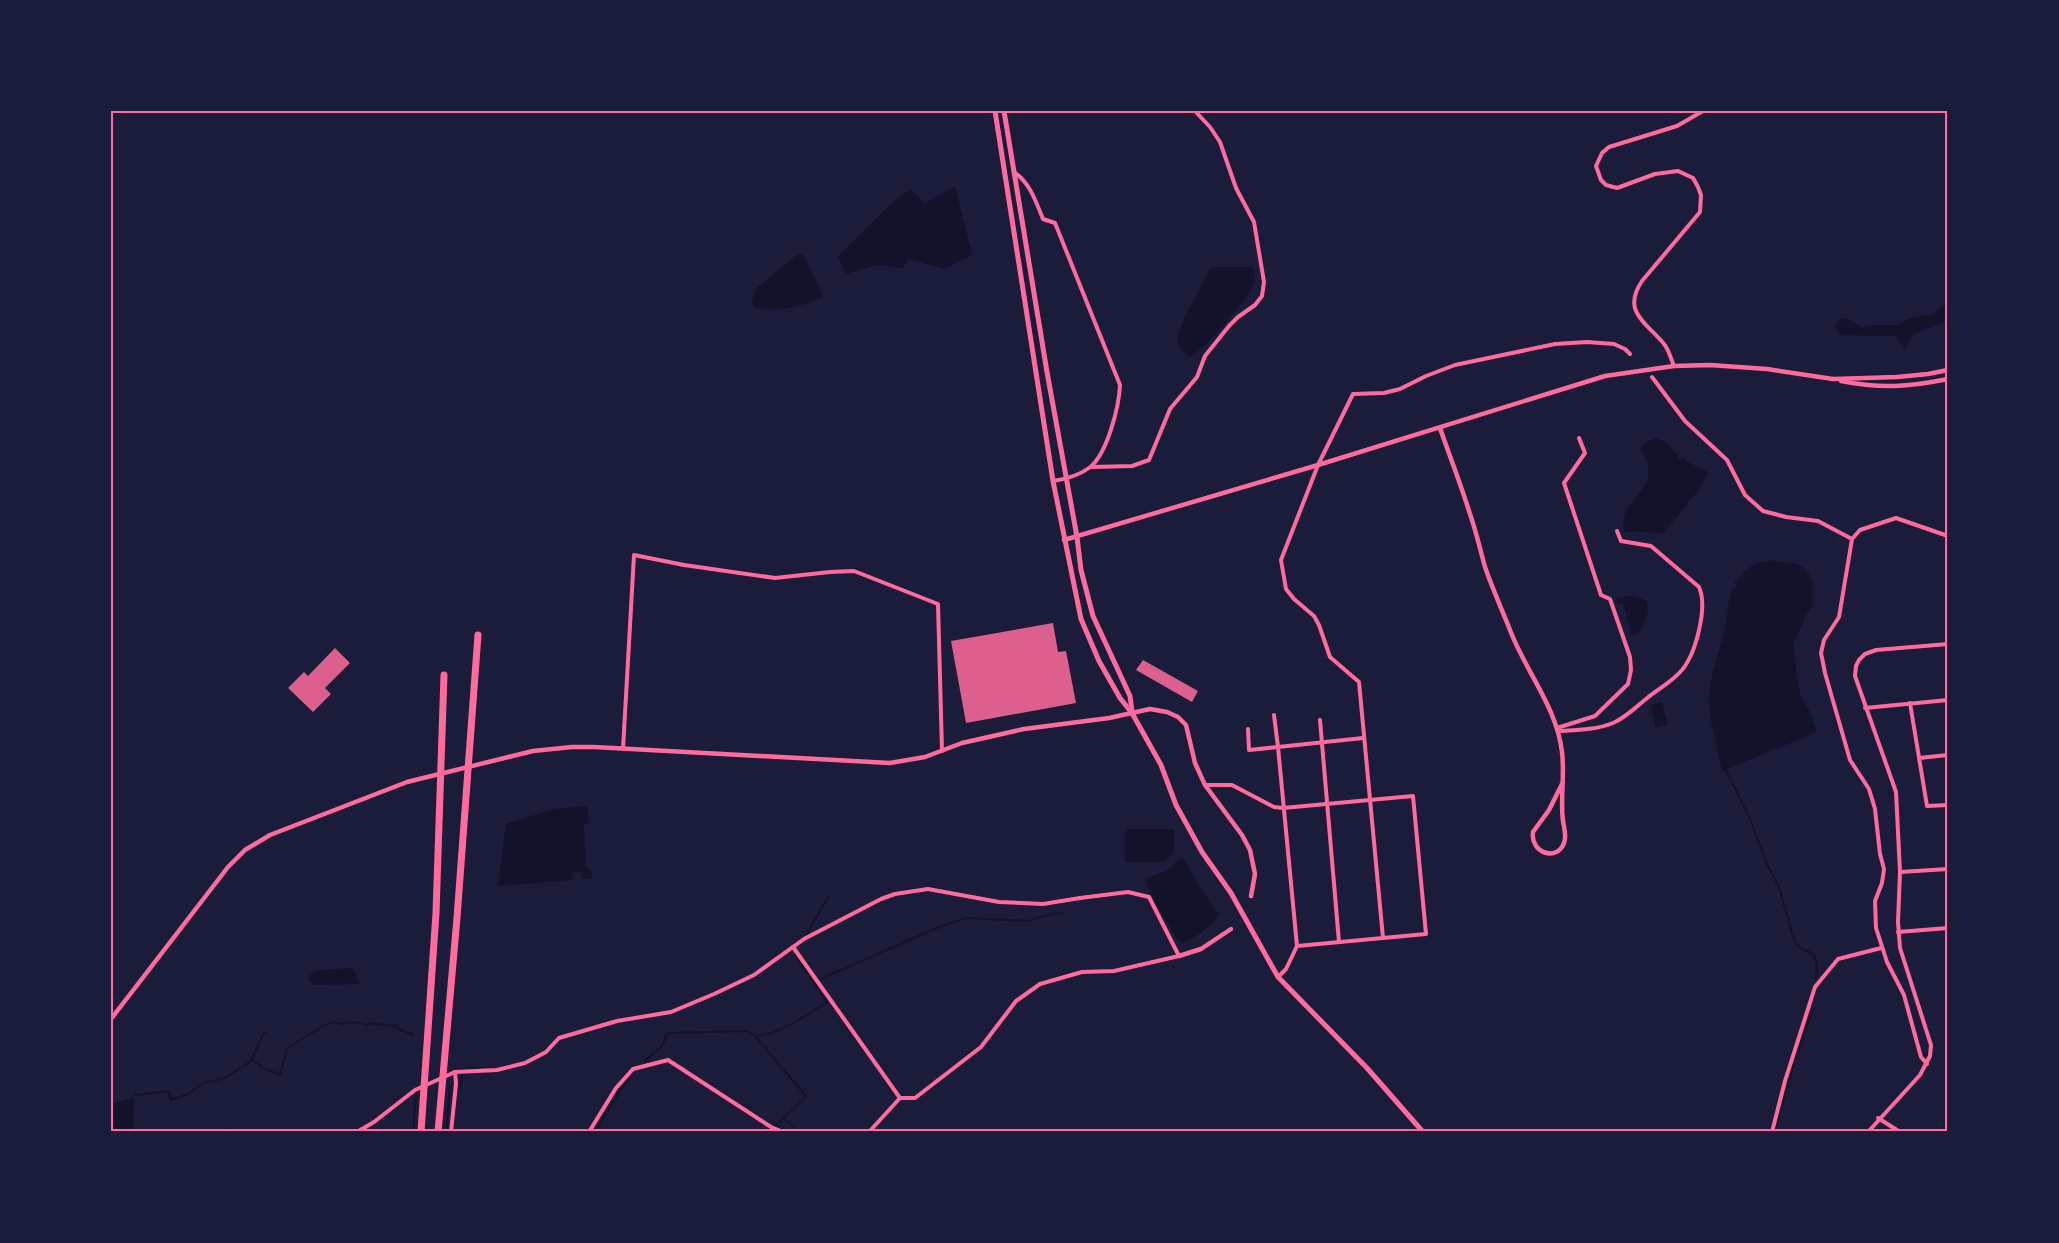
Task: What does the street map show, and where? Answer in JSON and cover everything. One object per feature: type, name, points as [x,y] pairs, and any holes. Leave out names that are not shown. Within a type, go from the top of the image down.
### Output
[{"type":"highway","points":[[438,1132],[478,635]]},
{"type":"highway","points":[[421,1132],[436,913],[444,675]]},
{"type":"main road","points":[[995,111],[1064,540],[1081,619],[1099,662],[1120,698],[1132,713],[1161,765],[1176,805],[1197,843],[1231,893],[1278,977],[1367,1068],[1423,1132]]},
{"type":"main road","points":[[1004,111],[1081,570],[1093,616],[1130,696],[1132,713]]},
{"type":"street","points":[[1053,481],[1067,478],[1091,467],[1132,466],[1149,460],[1170,409],[1197,377],[1205,356],[1229,326],[1255,305],[1262,296],[1264,282],[1254,222],[1236,188],[1220,142],[1195,111]]},
{"type":"street","points":[[1674,366],[1665,345],[1641,322],[1634,300],[1636,289],[1642,280],[1700,212],[1701,195],[1698,187],[1687,174],[1678,171],[1655,174],[1625,186],[1613,187],[1601,180],[1596,165],[1602,153],[1609,147],[1677,126],[1703,111]]},
{"type":"street","points":[[1015,173],[1024,179],[1043,219],[1055,223],[1118,375],[1120,385],[1117,410],[1101,451],[1091,467]]},
{"type":"street","points":[[1383,938],[1359,682],[1330,657],[1314,616],[1294,599],[1284,583],[1281,560],[1318,465],[1353,394],[1384,393],[1400,389],[1455,365],[1555,344],[1587,342],[1614,344],[1630,354]]},
{"type":"street","points":[[1064,540],[1440,428],[1597,378],[1674,366],[1710,365],[1738,366],[1833,379],[1869,387],[1919,385],[1948,379]]},
{"type":"street","points":[[1833,379],[1897,377],[1948,370]]},
{"type":"street","points":[[1652,377],[1685,422],[1727,460],[1745,495],[1763,511],[1818,522],[1852,539]]},
{"type":"street","points":[[1440,428],[1470,512],[1495,594],[1558,729],[1562,755],[1562,784],[1562,814],[1566,839],[1558,851],[1548,853],[1539,850],[1534,844],[1533,832],[1553,805],[1562,784]]},
{"type":"street","points":[[1558,729],[1595,716],[1628,684],[1631,670],[1630,657],[1610,599],[1601,595],[1564,483],[1585,453],[1579,438]]},
{"type":"street","points":[[1927,1064],[1921,1057],[1904,995],[1881,948],[1876,928],[1875,901],[1884,870],[1875,809],[1869,789],[1850,760],[1821,653],[1824,640],[1839,617],[1852,539],[1860,530],[1896,518],[1948,536]]},
{"type":"street","points":[[1558,729],[1603,726],[1621,719],[1683,669],[1691,656],[1698,636],[1702,601],[1699,587],[1650,546],[1621,541],[1617,531]]},
{"type":"street","points":[[623,749],[634,555],[684,565],[775,578],[854,571],[938,604],[942,751]]},
{"type":"street","points":[[1868,1132],[1878,1118],[1920,1075],[1927,1064],[1930,1045],[1899,948],[1900,872],[1896,792],[1865,708],[1855,676],[1856,666],[1865,654],[1876,651],[1948,645]]},
{"type":"street","points":[[1865,708],[1948,700]]},
{"type":"street","points":[[1910,703],[1927,806],[1948,805]]},
{"type":"street","points":[[111,1019],[228,867],[244,850],[270,835],[407,782],[533,751],[572,747],[869,763],[907,761],[962,743],[1024,729],[1150,709],[1167,712],[1178,717],[1186,725],[1195,763],[1206,785],[1250,850],[1255,874],[1251,896]]},
{"type":"street","points":[[1274,715],[1297,946],[1286,969],[1278,977]]},
{"type":"street","points":[[1320,720],[1339,942]]},
{"type":"street","points":[[1248,729],[1250,750],[1363,738]]},
{"type":"street","points":[[1919,758],[1948,755]]},
{"type":"street","points":[[1206,785],[1232,785],[1274,807],[1283,808],[1413,796],[1426,934],[1297,946]]},
{"type":"street","points":[[1900,872],[1948,869]]},
{"type":"street","points":[[357,1132],[374,1122],[415,1090],[455,1072],[497,1070],[525,1063],[546,1052],[559,1038],[617,1021],[671,1012],[754,975],[793,947],[871,904],[895,894],[928,889],[999,902],[1043,904],[1128,892],[1149,897],[1179,956]]},
{"type":"street","points":[[1898,932],[1948,928]]},
{"type":"street","points":[[869,1132],[900,1098],[915,1098],[981,1047],[1016,1001],[1040,984],[1082,972],[1114,971],[1179,956],[1201,949],[1231,929]]},
{"type":"street","points":[[793,947],[900,1098]]},
{"type":"street","points":[[1772,1132],[1785,1081],[1815,987],[1838,959],[1881,948]]},
{"type":"street","points":[[589,1132],[616,1088],[633,1069],[668,1060],[773,1128],[783,1132]]},
{"type":"street","points":[[451,1132],[455,1072]]},
{"type":"street","points":[[1878,1118],[1899,1132]]},
{"type":"shaded area","points":[[955,186],[972,255],[944,269],[909,259],[902,268],[876,265],[846,274],[838,256],[892,203],[910,189],[925,203]]},
{"type":"shaded area","points":[[799,253],[803,254],[822,298],[781,309],[755,308],[752,302],[757,288]]},
{"type":"shaded area","points":[[1211,267],[1252,267],[1255,280],[1246,298],[1227,322],[1190,357],[1181,350],[1177,339],[1184,318]]},
{"type":"shaded area","points":[[1948,302],[1948,321],[1913,334],[1905,350],[1897,336],[1840,335],[1835,326],[1838,320],[1842,319],[1851,320],[1863,327],[1898,325],[1907,319],[1932,314]]},
{"type":"shaded area","points":[[1653,438],[1666,443],[1680,460],[1684,457],[1686,461],[1708,474],[1701,487],[1663,534],[1624,532],[1623,521],[1626,512],[1646,483],[1648,475],[1648,466],[1640,448]]},
{"type":"shaded area","points":[[1775,559],[1776,562],[1802,566],[1813,583],[1813,605],[1804,618],[1793,643],[1801,696],[1811,714],[1817,732],[1722,771],[1711,719],[1709,693],[1730,597],[1733,587],[1736,588],[1737,584],[1734,583],[1746,570],[1761,562]]},
{"type":"shaded area","points":[[1631,596],[1646,600],[1648,609],[1638,634],[1632,636],[1623,604],[1618,604],[1616,598]]},
{"type":"shaded area","points":[[1662,702],[1668,725],[1656,728],[1650,705]]},
{"type":"shaded area","points":[[587,806],[589,823],[584,824],[586,867],[592,872],[592,879],[582,879],[581,872],[572,873],[573,880],[498,886],[506,824],[554,809]]},
{"type":"shaded area","points":[[1125,829],[1174,829],[1174,852],[1164,862],[1125,862]]},
{"type":"shaded area","points":[[1182,857],[1215,910],[1221,913],[1204,931],[1183,943],[1178,940],[1154,902],[1145,879],[1166,871]]},
{"type":"shaded area","points":[[353,968],[360,984],[313,985],[313,982],[309,982],[309,976],[317,970]]},
{"type":"shaded area","points":[[134,1098],[133,1132],[111,1132],[111,1104]]},
{"type":"building","points":[[1053,623],[1058,652],[1066,651],[1076,703],[966,723],[951,641]]},
{"type":"building","points":[[335,648],[350,663],[325,688],[331,694],[313,712],[288,688],[304,672],[308,676]]},
{"type":"building","points":[[1143,660],[1198,691],[1192,702],[1136,670]]},
{"type":"waterway","points":[[1725,768],[1779,887],[1794,940],[1798,946],[1810,952],[1816,959],[1816,978]]},
{"type":"waterway","points":[[807,934],[828,897]]},
{"type":"waterway","points":[[821,979],[934,929],[966,918],[1030,921],[1064,912]]},
{"type":"waterway","points":[[755,1036],[784,1028],[827,1002],[795,955]]},
{"type":"waterway","points":[[1775,1132],[1794,1063],[1813,1008]]},
{"type":"waterway","points":[[252,1059],[263,1068],[280,1075],[287,1048],[325,1025],[335,1022],[396,1026],[414,1035]]},
{"type":"waterway","points":[[645,1061],[661,1047],[668,1033],[747,1031],[755,1036],[806,1096],[769,1132]]},
{"type":"waterway","points":[[135,1095],[169,1091],[171,1100],[188,1094],[203,1083],[225,1078],[252,1059],[266,1032]]},
{"type":"waterway","points":[[468,1068],[478,1068]]},
{"type":"waterway","points":[[460,1088],[462,1076]]},
{"type":"waterway","points":[[595,1132],[631,1077]]},
{"type":"waterway","points":[[446,1132],[450,1087]]},
{"type":"waterway","points":[[413,1132],[416,1092]]},
{"type":"waterway","points":[[783,1118],[799,1132]]},
{"type":"waterway","points":[[215,1132],[231,1129],[233,1132]]}]
